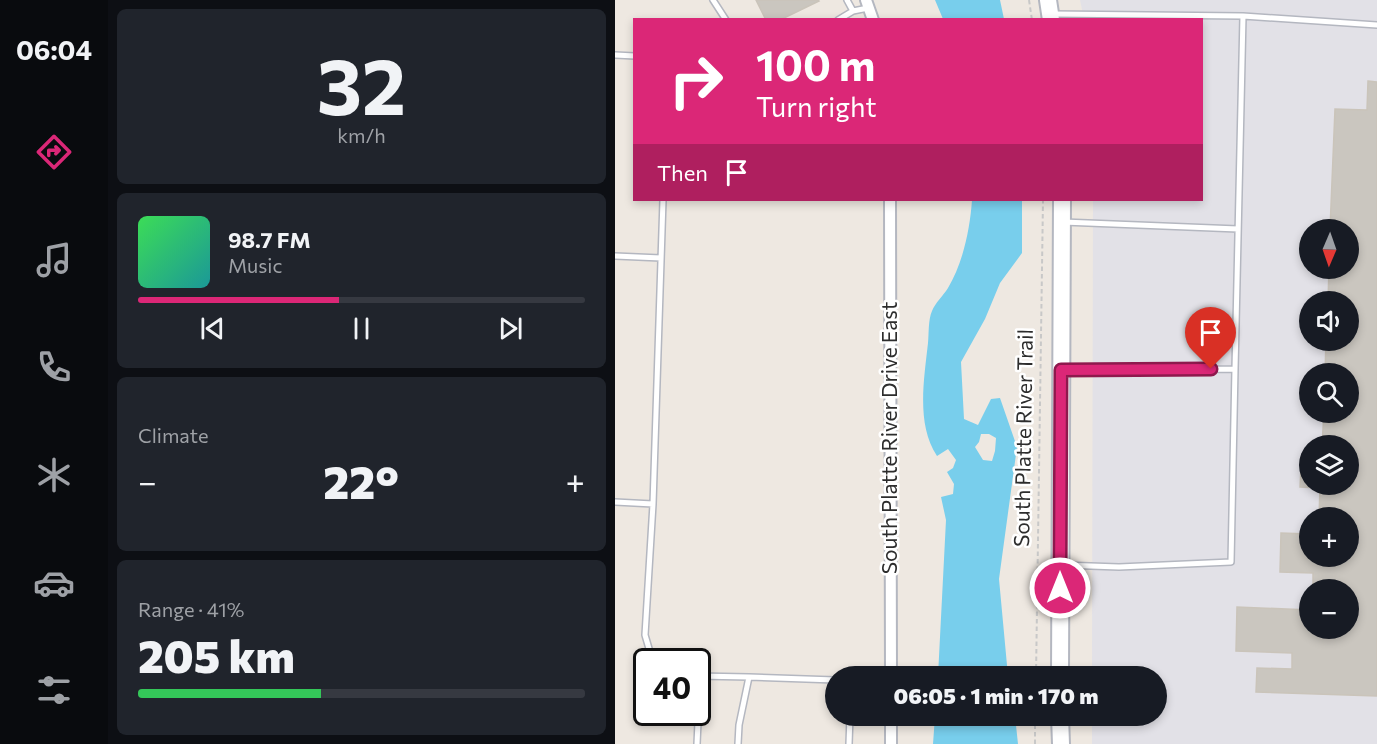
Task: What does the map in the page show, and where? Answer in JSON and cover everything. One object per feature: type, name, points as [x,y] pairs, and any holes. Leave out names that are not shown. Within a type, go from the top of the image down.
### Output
[{"type":"street","name":"South Platte River Drive East","points":[[890,201],[891,666]]},
{"type":"street","points":[[1060,666],[1062,201]]},
{"type":"street","points":[[891,726],[891,744]]},
{"type":"street","points":[[1060,726],[1061,744]]},
{"type":"lane","points":[[713,0],[725,18]]},
{"type":"lane","points":[[847,0],[853,11]]},
{"type":"lane","points":[[841,18],[868,4]]},
{"type":"lane","points":[[1050,11],[1243,16],[1377,25]]},
{"type":"lane","points":[[1060,566],[1119,567],[1231,562],[1243,16]]},
{"type":"lane","points":[[615,55],[633,56]]},
{"type":"lane","points":[[649,648],[645,635],[653,504],[663,201]]},
{"type":"lane","points":[[1062,222],[1238,229]]},
{"type":"lane","points":[[615,256],[661,258]]},
{"type":"lane","points":[[1061,370],[1235,369]]},
{"type":"lane","points":[[615,502],[653,504]]},
{"type":"lane","points":[[711,676],[825,680]]},
{"type":"lane","points":[[738,744],[739,725],[749,677]]},
{"type":"lane","points":[[697,744],[698,726]]},
{"type":"lane","points":[[849,744],[850,726]]},
{"type":"path","points":[[1029,0],[1032,18]]},
{"type":"path","name":"South Platte River Trail","points":[[1036,666],[1043,201]]},
{"type":"path","points":[[1035,726],[1035,744]]},
{"type":"shaded area","points":[[1080,0],[1377,0],[1377,744],[1092,744],[1092,726],[1167,726],[1167,666],[1092,666],[1093,201],[1203,201],[1203,18],[1084,18]]},
{"type":"water","points":[[935,0],[1000,0],[1004,18],[943,18]]},
{"type":"water","points":[[972,201],[1022,201],[1022,253],[1000,283],[985,319],[961,362],[964,419],[978,425],[991,399],[1000,398],[1017,447],[999,579],[1007,666],[939,666],[946,520],[941,497],[953,494],[954,484],[947,472],[953,468],[956,460],[948,449],[937,456],[926,430],[923,401],[931,315],[958,268],[965,246]],"holes":[[[981,434],[989,434],[996,438],[992,461],[983,460],[975,447]]]},
{"type":"water","points":[[934,726],[1016,726],[1018,744],[933,744]]},
{"type":"building","points":[[756,0],[819,1],[784,18],[765,18]]},
{"type":"building","points":[[1368,81],[1377,82],[1377,696],[1256,692],[1257,668],[1292,669],[1292,653],[1236,651],[1237,607],[1299,610],[1299,639],[1359,639],[1359,579],[1313,579],[1313,573],[1280,572],[1281,533],[1299,534],[1299,567],[1359,567],[1359,507],[1319,507],[1320,495],[1359,495],[1359,435],[1323,435],[1323,423],[1359,423],[1359,363],[1325,363],[1326,351],[1359,351],[1359,291],[1328,291],[1329,279],[1359,279],[1359,219],[1330,219],[1335,109],[1367,110]]},
{"type":"route","points":[[1060,588],[1061,370],[1211,369]]}]
